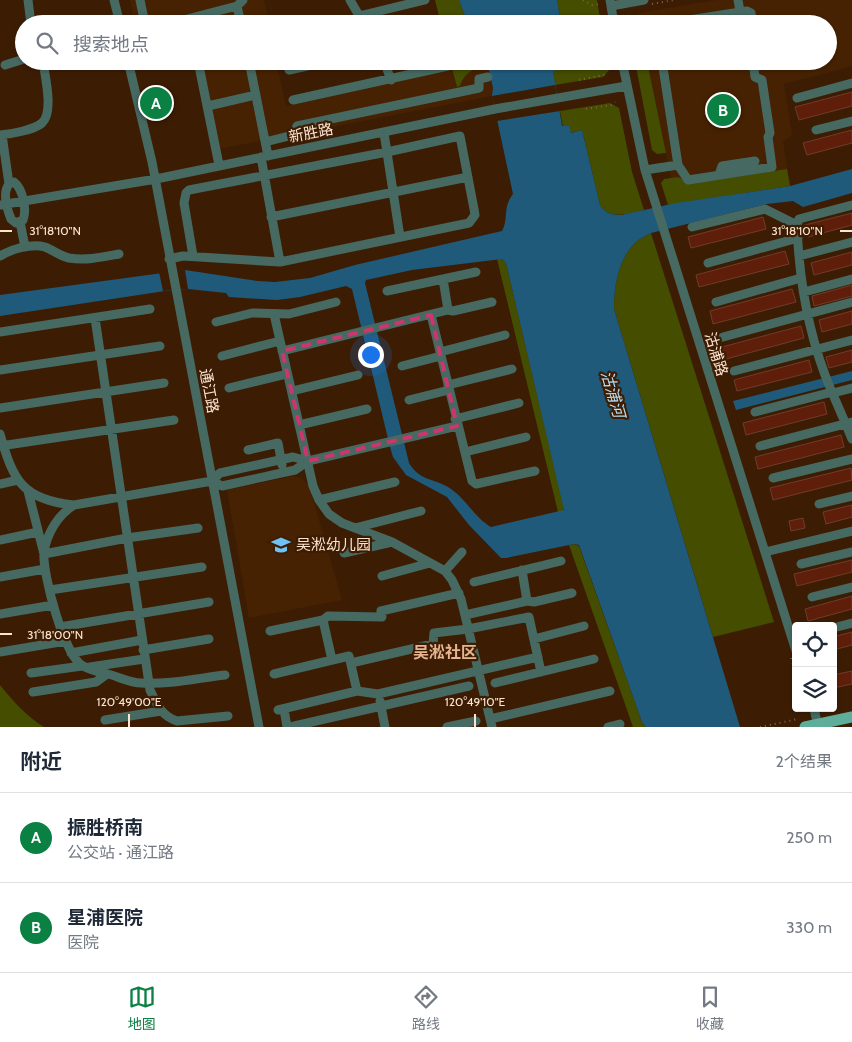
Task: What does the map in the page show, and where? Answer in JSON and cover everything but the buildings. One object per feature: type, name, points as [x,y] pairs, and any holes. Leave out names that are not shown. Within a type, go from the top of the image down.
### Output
[{"type":"main road","points":[[805,727],[818,726],[852,717]]},
{"type":"street","points":[[28,0],[30,15]]},
{"type":"street","points":[[114,0],[118,15]]},
{"type":"street","points":[[140,0],[143,15]]},
{"type":"street","points":[[350,0],[359,15]]},
{"type":"street","points":[[378,15],[425,0]]},
{"type":"street","points":[[610,3],[644,0]]},
{"type":"street","points":[[738,0],[740,11]]},
{"type":"street","points":[[206,15],[240,3]]},
{"type":"street","points":[[716,15],[740,11],[747,11],[751,15]]},
{"type":"street","points":[[5,65],[15,62]]},
{"type":"street","points":[[12,183],[3,135],[37,126],[46,117],[48,107],[44,70]]},
{"type":"street","name":"通江路","points":[[130,70],[156,179],[169,258],[259,727]]},
{"type":"street","points":[[200,70],[219,165]]},
{"type":"street","points":[[251,70],[265,142],[264,176],[280,262]]},
{"type":"street","points":[[387,70],[391,80]]},
{"type":"street","points":[[293,100],[432,70]]},
{"type":"street","name":"沽浦路","points":[[623,70],[645,170],[792,639]]},
{"type":"street","points":[[663,70],[678,165],[688,180],[772,167],[768,137],[770,134],[762,80],[755,77],[754,70]]},
{"type":"street","points":[[265,142],[293,135],[298,126],[480,88],[479,79],[488,77]]},
{"type":"street","points":[[797,98],[852,83]]},
{"type":"street","name":"新胜路","points":[[4,204],[156,179],[494,109],[626,86]]},
{"type":"street","points":[[208,106],[256,95]]},
{"type":"street","points":[[816,130],[852,120]]},
{"type":"street","points":[[384,133],[400,237]]},
{"type":"street","points":[[169,258],[193,256],[280,262],[469,223],[475,215],[460,136],[189,190],[186,193],[184,203],[193,256]]},
{"type":"street","points":[[719,175],[722,166],[755,161]]},
{"type":"street","points":[[645,170],[678,165]]},
{"type":"street","points":[[271,217],[468,178]]},
{"type":"street","points":[[12,183],[18,186],[23,201],[25,217],[18,222]]},
{"type":"street","points":[[12,183],[6,188],[4,204],[11,219],[18,222]]},
{"type":"street","points":[[852,205],[799,219],[797,224],[801,278],[808,314],[831,391],[849,423],[852,439]]},
{"type":"street","points":[[692,227],[765,209],[797,224]]},
{"type":"street","points":[[18,222],[23,247]]},
{"type":"street","points":[[708,263],[798,238]]},
{"type":"street","points":[[799,256],[852,242]]},
{"type":"street","points":[[0,256],[23,247],[39,246],[46,247],[62,256],[82,259],[119,254]]},
{"type":"street","points":[[387,291],[476,272]]},
{"type":"street","points":[[716,302],[801,278]]},
{"type":"street","points":[[443,279],[448,310]]},
{"type":"street","points":[[804,292],[852,279]]},
{"type":"street","points":[[216,322],[252,313],[289,314],[336,302]]},
{"type":"street","points":[[282,351],[448,310],[453,311],[492,302]]},
{"type":"street","points":[[723,337],[852,302]]},
{"type":"street","points":[[0,332],[150,309]]},
{"type":"street","points":[[274,314],[313,486],[319,500],[329,514],[342,523],[392,542],[445,571],[452,580],[459,593],[491,723],[610,691]]},
{"type":"street","points":[[431,315],[472,481],[476,484],[535,471]]},
{"type":"street","points":[[95,318],[99,356],[148,683],[161,711],[170,719],[177,721],[228,716]]},
{"type":"street","points":[[402,366],[505,335]]},
{"type":"street","points":[[734,371],[852,340]]},
{"type":"street","points":[[222,356],[280,341]]},
{"type":"street","points":[[0,370],[160,346]]},
{"type":"street","points":[[409,400],[512,369]]},
{"type":"street","points":[[229,388],[287,374]]},
{"type":"street","points":[[292,391],[358,375]]},
{"type":"street","points":[[0,408],[164,383]]},
{"type":"street","points":[[755,412],[831,391],[852,388]]},
{"type":"street","points":[[212,481],[222,486],[295,470],[308,461],[386,443],[519,403]]},
{"type":"street","points":[[299,424],[367,409]]},
{"type":"street","points":[[2,446],[174,420]]},
{"type":"street","points":[[760,446],[849,423]]},
{"type":"street","points":[[0,434],[2,446],[9,464],[18,480],[28,491],[40,498],[58,503],[74,504],[212,481],[220,473],[281,459],[293,457],[308,461]]},
{"type":"street","points":[[465,452],[526,437]]},
{"type":"street","points":[[248,450],[278,442],[284,472]]},
{"type":"street","points":[[773,478],[852,459]]},
{"type":"street","points":[[0,484],[18,480]]},
{"type":"street","points":[[319,500],[395,482]]},
{"type":"street","points":[[28,491],[44,554],[45,569],[53,605],[60,627],[76,661],[85,667],[140,683],[225,675]]},
{"type":"street","points":[[819,504],[852,496]]},
{"type":"street","points":[[44,554],[46,542],[57,520],[64,511],[74,504]]},
{"type":"street","points":[[355,528],[421,511]]},
{"type":"street","points":[[44,554],[127,538],[198,528]]},
{"type":"street","points":[[764,552],[852,531]]},
{"type":"street","points":[[0,540],[38,532]]},
{"type":"street","points":[[344,553],[392,542]]},
{"type":"street","points":[[445,571],[462,552]]},
{"type":"street","points":[[801,564],[852,552]]},
{"type":"street","points":[[474,582],[561,561]]},
{"type":"street","points":[[382,576],[430,563]]},
{"type":"street","points":[[50,590],[202,567]]},
{"type":"street","points":[[0,577],[45,569]]},
{"type":"street","points":[[522,570],[527,601]]},
{"type":"street","points":[[812,597],[852,586]]},
{"type":"street","points":[[270,631],[323,620],[328,616],[382,617],[381,611],[459,593]]},
{"type":"street","points":[[465,615],[572,593]]},
{"type":"street","points":[[60,627],[210,602]]},
{"type":"street","points":[[0,614],[53,605]]},
{"type":"street","points":[[351,663],[433,644],[434,633],[468,629],[529,617],[541,672]]},
{"type":"street","points":[[323,620],[332,660]]},
{"type":"street","points":[[837,627],[852,623]]},
{"type":"street","points":[[534,639],[584,626]]},
{"type":"street","points":[[31,673],[85,667],[143,650],[209,639]]},
{"type":"street","points":[[0,652],[66,641]]},
{"type":"street","points":[[71,653],[143,650]]},
{"type":"street","points":[[274,674],[349,656],[357,691]]},
{"type":"street","points":[[469,686],[289,727],[281,710],[357,691],[378,694],[538,658]]},
{"type":"street","points":[[495,683],[594,659]]},
{"type":"street","points":[[33,692],[96,682],[107,674]]},
{"type":"street","points":[[378,694],[385,727]]},
{"type":"street","points":[[105,720],[161,711]]},
{"type":"street","points":[[815,712],[818,726]]},
{"type":"street","points":[[447,727],[476,721]]},
{"type":"street","points":[[608,727],[620,724]]},
{"type":"path","points":[[583,0],[592,5],[600,4]]},
{"type":"path","points":[[579,80],[604,75],[608,76]]},
{"type":"path","points":[[586,109],[611,105],[615,102]]},
{"type":"highlighted area","points":[[431,315],[457,426],[308,461],[282,351]]},
{"type":"shaded area","points":[[130,0],[264,0],[267,15],[133,15]]},
{"type":"shaded area","points":[[717,0],[852,0],[852,66],[837,70],[837,15],[638,15],[638,13]]},
{"type":"shaded area","points":[[196,70],[278,70],[286,106],[448,70],[452,70],[457,87],[460,86],[462,78],[473,70],[489,70],[493,88],[492,96],[213,150]]},
{"type":"shaded area","points":[[649,70],[837,70],[784,84],[792,135],[783,141],[790,186],[676,203]]},
{"type":"shaded area","name":"吴淞幼儿园","points":[[294,476],[301,478],[309,485],[342,600],[249,618],[227,490]]},
{"type":"green space","points":[[435,0],[459,0],[465,15],[439,15]]},
{"type":"green space","points":[[557,0],[597,0],[600,15],[560,15]]},
{"type":"green space","points":[[452,70],[473,70],[462,80],[460,86],[457,87]]},
{"type":"green space","points":[[609,70],[603,77],[555,85],[553,71]]},
{"type":"green space","points":[[637,70],[649,70],[666,153],[657,154],[652,150]]},
{"type":"green space","points":[[610,103],[619,108],[632,172],[644,210],[620,215],[609,213],[600,205],[582,130],[570,133],[563,127],[560,111]]},
{"type":"green space","points":[[787,169],[790,186],[668,205],[661,183],[664,179],[678,177],[684,180],[686,184]]},
{"type":"green space","points":[[651,233],[774,622],[713,637],[614,309],[616,283],[624,258],[634,244]]},
{"type":"green space","points":[[497,259],[502,259],[506,263],[564,508],[563,511],[558,512]]},
{"type":"green space","points":[[569,545],[579,546],[642,722],[646,727],[633,727]]},
{"type":"green space","points":[[0,685],[20,708],[44,727],[0,727]]},
{"type":"water","points":[[459,0],[557,0],[560,15],[465,15]]},
{"type":"water","name":"沽浦河","points":[[489,70],[558,70],[553,71],[562,126],[569,126],[571,133],[582,130],[600,205],[606,212],[612,214],[621,215],[676,203],[790,186],[852,169],[852,193],[803,207],[793,201],[767,204],[651,233],[634,244],[624,258],[616,283],[614,309],[740,727],[646,727],[642,722],[579,545],[574,544],[501,558],[469,525],[447,497],[406,475],[393,457],[390,447],[352,289],[346,286],[300,297],[277,300],[229,297],[226,293],[188,289],[0,316],[0,295],[185,270],[257,281],[275,282],[310,278],[355,265],[502,231],[508,204],[513,194],[492,96],[493,88]],"holes":[[[502,259],[506,263],[564,510],[491,527],[480,519],[456,493],[423,477],[413,469],[409,463],[365,283],[366,280],[412,270]]]},
{"type":"water","points":[[852,371],[852,380],[736,410],[733,401]]},
{"type":"pier","points":[[555,85],[560,111],[497,121],[492,96]]},
{"type":"pier","points":[[185,270],[188,289],[163,291],[159,272]]},
{"type":"place","name":"振胜桥南","points":[[156,103]]},
{"type":"place","name":"星浦医院","points":[[723,110]]},
{"type":"place","name":"吴淞幼儿园","points":[[281,545]]},
{"type":"district","name":"吴淞社区","points":[[445,652]]}]
